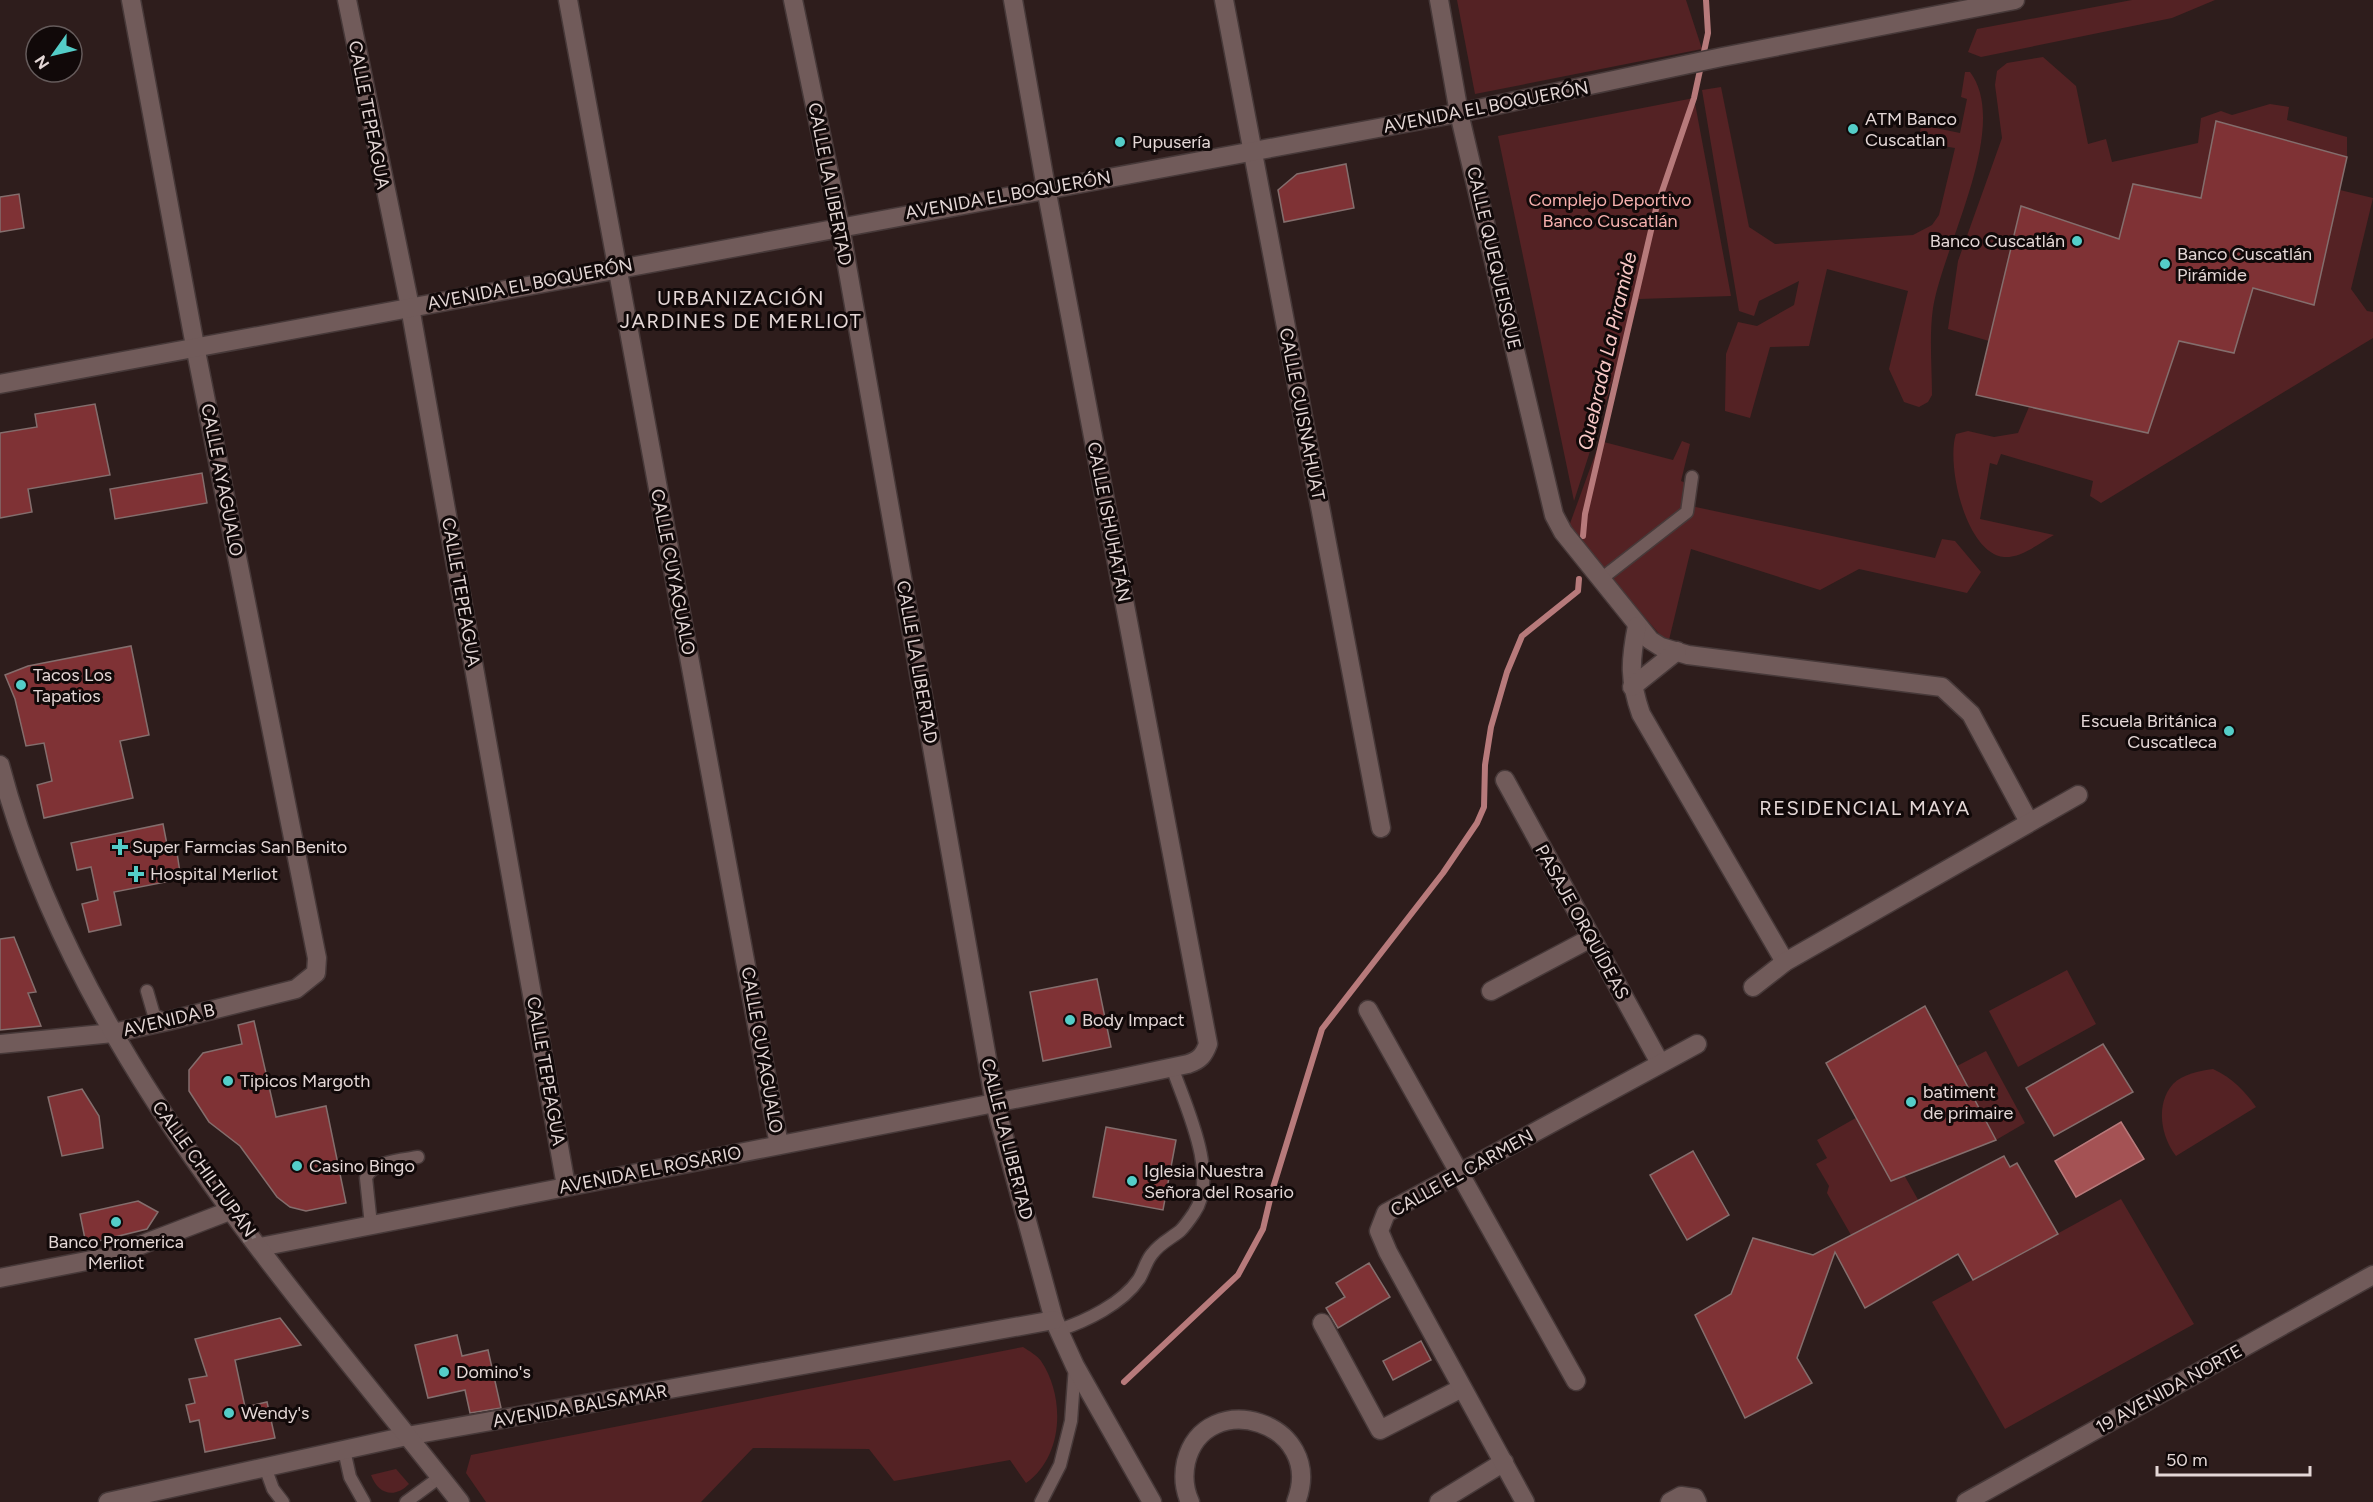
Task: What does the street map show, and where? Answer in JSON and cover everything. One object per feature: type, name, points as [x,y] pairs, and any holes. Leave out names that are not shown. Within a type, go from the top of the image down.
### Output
[{"type":"street","name":"CALLE AYAGUALO","points":[[131,0],[195,346],[317,958]]},
{"type":"street","name":"CALLE TEPEAGUA","points":[[347,0],[410,307],[566,1186]]},
{"type":"street","name":"CALLE CUYAGUALO","points":[[568,0],[779,1145]]},
{"type":"street","name":"CALLE LA LIBERTAD","points":[[794,0],[840,226],[995,1104],[1056,1325],[1075,1366],[1152,1502]]},
{"type":"street","name":"CALLE ISHUHATÁN","points":[[1013,0],[1046,188],[1208,1044]]},
{"type":"street","name":"CALLE CUISNAHUAT","points":[[1224,0],[1381,828]]},
{"type":"street","name":"CALLE QUEQUEISQUE","points":[[1439,0],[1459,113],[1554,515],[1563,532],[1636,627],[1655,643],[1688,655],[1942,687],[1971,714],[2029,822]]},
{"type":"street","name":"AVENIDA EL BOQUERÓN","points":[[0,384],[616,267],[1459,113],[1720,58],[2014,0]]},
{"type":"street","points":[[1636,627],[1631,658],[1632,687],[1641,714],[1785,962]]},
{"type":"street","points":[[1632,687],[1677,651]]},
{"type":"street","name":"CALLE CHILTIUPÁN","points":[[0,765],[25,850],[56,927],[113,1033],[181,1144],[253,1241],[460,1502]]},
{"type":"street","name":"PASAJE ORQUÍDEAS","points":[[1505,780],[1660,1063]]},
{"type":"street","points":[[1753,987],[1785,962],[2078,795]]},
{"type":"street","points":[[1491,991],[1591,938]]},
{"type":"street","name":"AVENIDA B","points":[[0,1044],[113,1033],[296,989],[316,973],[317,958]]},
{"type":"street","points":[[1368,1010],[1576,1381]]},
{"type":"street","name":"AVENIDA EL ROSARIO","points":[[253,1241],[370,1225],[995,1104],[1198,1060],[1208,1044]]},
{"type":"street","name":"CALLE EL CARMEN","points":[[1518,1499],[1504,1462],[1388,1252],[1379,1231],[1386,1213],[1697,1044]]},
{"type":"street","points":[[0,1278],[112,1256],[232,1210]]},
{"type":"street","name":"19 AVENIDA NORTE","points":[[1977,1499],[2373,1275]]},
{"type":"street","points":[[1322,1323],[1380,1430],[1462,1388]]},
{"type":"street","name":"AVENIDA BALSAMAR","points":[[108,1502],[168,1496],[266,1467],[407,1436],[1056,1325]]},
{"type":"street","points":[[1190,1502],[1185,1491],[1184,1472],[1188,1454],[1199,1438],[1214,1426],[1232,1420],[1251,1419],[1269,1425],[1284,1436],[1296,1452],[1301,1470],[1300,1490],[1296,1502]]},
{"type":"street","points":[[1439,1502],[1504,1462]]},
{"type":"street","points":[[1670,1502],[1682,1496],[1695,1498],[1697,1502]]},
{"type":"lane","points":[[1601,579],[1687,512],[1692,477]]},
{"type":"lane","points":[[147,992],[154,1015],[168,1021]]},
{"type":"lane","points":[[1056,1325],[1084,1322],[1118,1299],[1138,1280],[1151,1255],[1161,1243],[1181,1230],[1196,1210],[1204,1184],[1198,1142],[1172,1067]]},
{"type":"lane","points":[[370,1225],[366,1178],[369,1172],[375,1166],[418,1157]]},
{"type":"lane","points":[[1041,1502],[1060,1465],[1071,1421],[1075,1366]]},
{"type":"lane","points":[[344,1449],[350,1477],[364,1502]]},
{"type":"lane","points":[[266,1467],[273,1489],[283,1502]]},
{"type":"lane","points":[[406,1502],[440,1477]]},
{"type":"green space","points":[[1457,0],[1686,0],[1702,49],[1475,94]]},
{"type":"green space","points":[[2132,0],[2215,0],[2172,18],[1981,57],[1968,52],[1977,29]]},
{"type":"green space","points":[[2043,57],[2076,86],[2088,144],[2106,139],[2112,162],[2198,143],[2201,118],[2221,111],[2232,115],[2270,104],[2289,107],[2287,120],[2347,137],[2347,157],[2216,121],[2201,198],[2133,184],[2119,239],[2021,206],[1989,341],[1948,329],[1958,261],[2002,138],[1995,85],[1997,71],[2007,63]]},
{"type":"green space","points":[[1965,72],[1970,72],[1981,95],[1983,123],[1971,187],[1939,282],[1933,308],[1932,395],[1928,402],[1919,407],[1904,402],[1889,369],[1908,291],[1827,269],[1809,346],[1770,347],[1750,418],[1725,411],[1726,354],[1738,322],[1757,326],[1794,305],[1799,281],[1759,301],[1754,316],[1739,311],[1702,90],[1721,87],[1749,227],[1775,244],[1913,235],[1932,225],[1939,215],[1955,148],[1919,142],[1921,125],[1960,133],[1967,99],[1961,97]]},
{"type":"green space","name":"Complejo Deportivo Banco Cuscatlán","points":[[1694,98],[1731,296],[1639,299],[1574,501],[1498,136]]},
{"type":"green space","points":[[2340,190],[2373,198],[2351,289],[2367,311],[2373,312],[2373,338],[2101,503],[2090,496],[2093,481],[2001,454],[1997,465],[1990,463],[1980,519],[2054,535],[2024,553],[2011,557],[1990,552],[1969,524],[1962,505],[1954,465],[1956,434],[1968,431],[1994,437],[2018,433],[2029,407],[2148,433],[2179,341],[2234,353],[2253,288],[2314,305]]},
{"type":"green space","points":[[1600,441],[1673,460],[1682,441],[1690,444],[1681,481],[1695,487],[1691,506],[1935,558],[1942,539],[1955,541],[1981,572],[1967,593],[1859,569],[1820,590],[1691,549],[1668,644],[1568,529]]},
{"type":"green space","points":[[2067,970],[2096,1024],[2018,1067],[1989,1011]]},
{"type":"green space","points":[[1986,1051],[2025,1123],[1996,1140],[1957,1066]]},
{"type":"green space","points":[[2213,1069],[2237,1085],[2256,1107],[2176,1156],[2167,1140],[2162,1120],[2167,1092],[2173,1084],[2186,1075]]},
{"type":"green space","points":[[1868,1111],[1921,1205],[1855,1242],[1827,1193],[1829,1186],[1816,1164],[1827,1158],[1817,1140]]},
{"type":"green space","points":[[2121,1199],[2194,1324],[2005,1429],[1932,1302]]},
{"type":"green space","points":[[1023,1347],[1041,1361],[1049,1376],[1057,1409],[1054,1443],[1038,1472],[1026,1483],[1010,1460],[894,1481],[869,1449],[753,1448],[701,1502],[486,1502],[466,1473],[471,1455]]},
{"type":"green space","points":[[396,1469],[409,1484],[398,1492],[382,1490],[371,1475]]},
{"type":"shaded area","points":[[2121,1122],[2144,1159],[2076,1197],[2055,1161]]},
{"type":"building","name":"Banco Cuscatlán Pirámide","points":[[2216,121],[2347,157],[2314,305],[2253,288],[2234,353],[2179,341],[2148,433],[1976,395],[2021,206],[2119,239],[2133,184],[2201,198]]},
{"type":"building","points":[[1346,164],[1354,208],[1284,222],[1278,190],[1297,174]]},
{"type":"building","points":[[19,194],[24,228],[0,232],[0,197]]},
{"type":"building","points":[[95,404],[110,475],[28,489],[32,512],[0,518],[0,433],[37,427],[35,414]]},
{"type":"building","points":[[202,473],[207,503],[115,519],[110,489]]},
{"type":"building","points":[[131,646],[149,735],[120,741],[133,798],[44,818],[37,785],[52,781],[44,743],[26,746],[15,699],[5,675],[28,666]]},
{"type":"building","points":[[163,824],[169,855],[177,853],[181,879],[114,892],[121,925],[89,932],[82,904],[98,900],[91,867],[77,870],[71,843]]},
{"type":"building","points":[[14,937],[36,992],[28,993],[41,1026],[0,1030],[0,939]]},
{"type":"building","name":"Body Impact","points":[[1097,979],[1111,1047],[1043,1061],[1030,992]]},
{"type":"building","name":"batiment de primaire","points":[[1925,1006],[1996,1140],[1891,1181],[1826,1063]]},
{"type":"building","points":[[254,1021],[276,1117],[326,1106],[346,1203],[306,1211],[290,1207],[277,1197],[240,1146],[209,1122],[189,1091],[189,1070],[203,1053],[242,1044],[238,1025]]},
{"type":"building","points":[[2103,1044],[2133,1092],[2054,1136],[2026,1088]]},
{"type":"building","points":[[82,1089],[99,1116],[103,1148],[62,1156],[48,1097]]},
{"type":"building","points":[[1106,1127],[1176,1140],[1163,1210],[1093,1197]]},
{"type":"building","points":[[1693,1151],[1729,1215],[1687,1240],[1650,1175]]},
{"type":"building","points":[[2004,1156],[2010,1167],[2017,1163],[2058,1234],[1973,1280],[1958,1254],[1865,1308],[1835,1252],[1797,1358],[1812,1383],[1745,1418],[1695,1315],[1731,1294],[1753,1238],[1813,1255]]},
{"type":"building","name":"Banco Promerica Merliot","points":[[138,1201],[158,1212],[147,1229],[86,1244],[80,1214]]},
{"type":"building","points":[[1369,1263],[1390,1297],[1338,1328],[1326,1308],[1345,1297],[1336,1283]]},
{"type":"building","points":[[280,1318],[301,1345],[235,1360],[245,1407],[267,1402],[275,1438],[205,1452],[199,1420],[190,1422],[186,1405],[195,1403],[189,1379],[207,1376],[195,1339]]},
{"type":"building","points":[[457,1335],[462,1356],[488,1350],[501,1408],[470,1413],[465,1390],[428,1398],[415,1345]]},
{"type":"building","points":[[1421,1341],[1431,1360],[1393,1380],[1383,1361]]},
{"type":"waterway","name":"Quebrada La Piramide","points":[[1583,536],[1585,514],[1656,209],[1694,98],[1708,33],[1706,0]]},
{"type":"waterway","points":[[1124,1382],[1238,1275],[1263,1229],[1272,1191],[1322,1029],[1443,873],[1477,823],[1484,807],[1485,765],[1491,727],[1507,672],[1522,636],[1578,591],[1579,579]]},
{"type":"place","name":"ATM Banco Cuscatlan","points":[[1853,129]]},
{"type":"place","name":"Pupusería","points":[[1120,142]]},
{"type":"place","name":"Banco Cuscatlán","points":[[2077,241]]},
{"type":"place","name":"Banco Cuscatlán Pirámide","points":[[2165,264]]},
{"type":"place","name":"Tacos Los Tapatios","points":[[21,685]]},
{"type":"place","name":"Escuela Británica Cuscatleca","points":[[2229,731]]},
{"type":"place","name":"Super Farmcias San Benito","points":[[120,847]]},
{"type":"place","name":"Hospital Merliot","points":[[136,874]]},
{"type":"place","name":"Body Impact","points":[[1070,1020]]},
{"type":"place","name":"Tipicos Margoth","points":[[228,1081]]},
{"type":"place","name":"batiment de primaire","points":[[1911,1102]]},
{"type":"place","name":"Casino Bingo","points":[[297,1166]]},
{"type":"place","name":"Iglesia Nuestra Señora del Rosario","points":[[1132,1181]]},
{"type":"place","name":"Banco Promerica Merliot","points":[[116,1222]]},
{"type":"place","name":"Domino's","points":[[444,1372]]},
{"type":"place","name":"Wendy's","points":[[229,1413]]},
{"type":"district","name":"URBANIZACIÓN JARDINES DE MERLIOT","points":[[741,310]]},
{"type":"district","name":"RESIDENCIAL MAYA","points":[[1865,808]]}]
